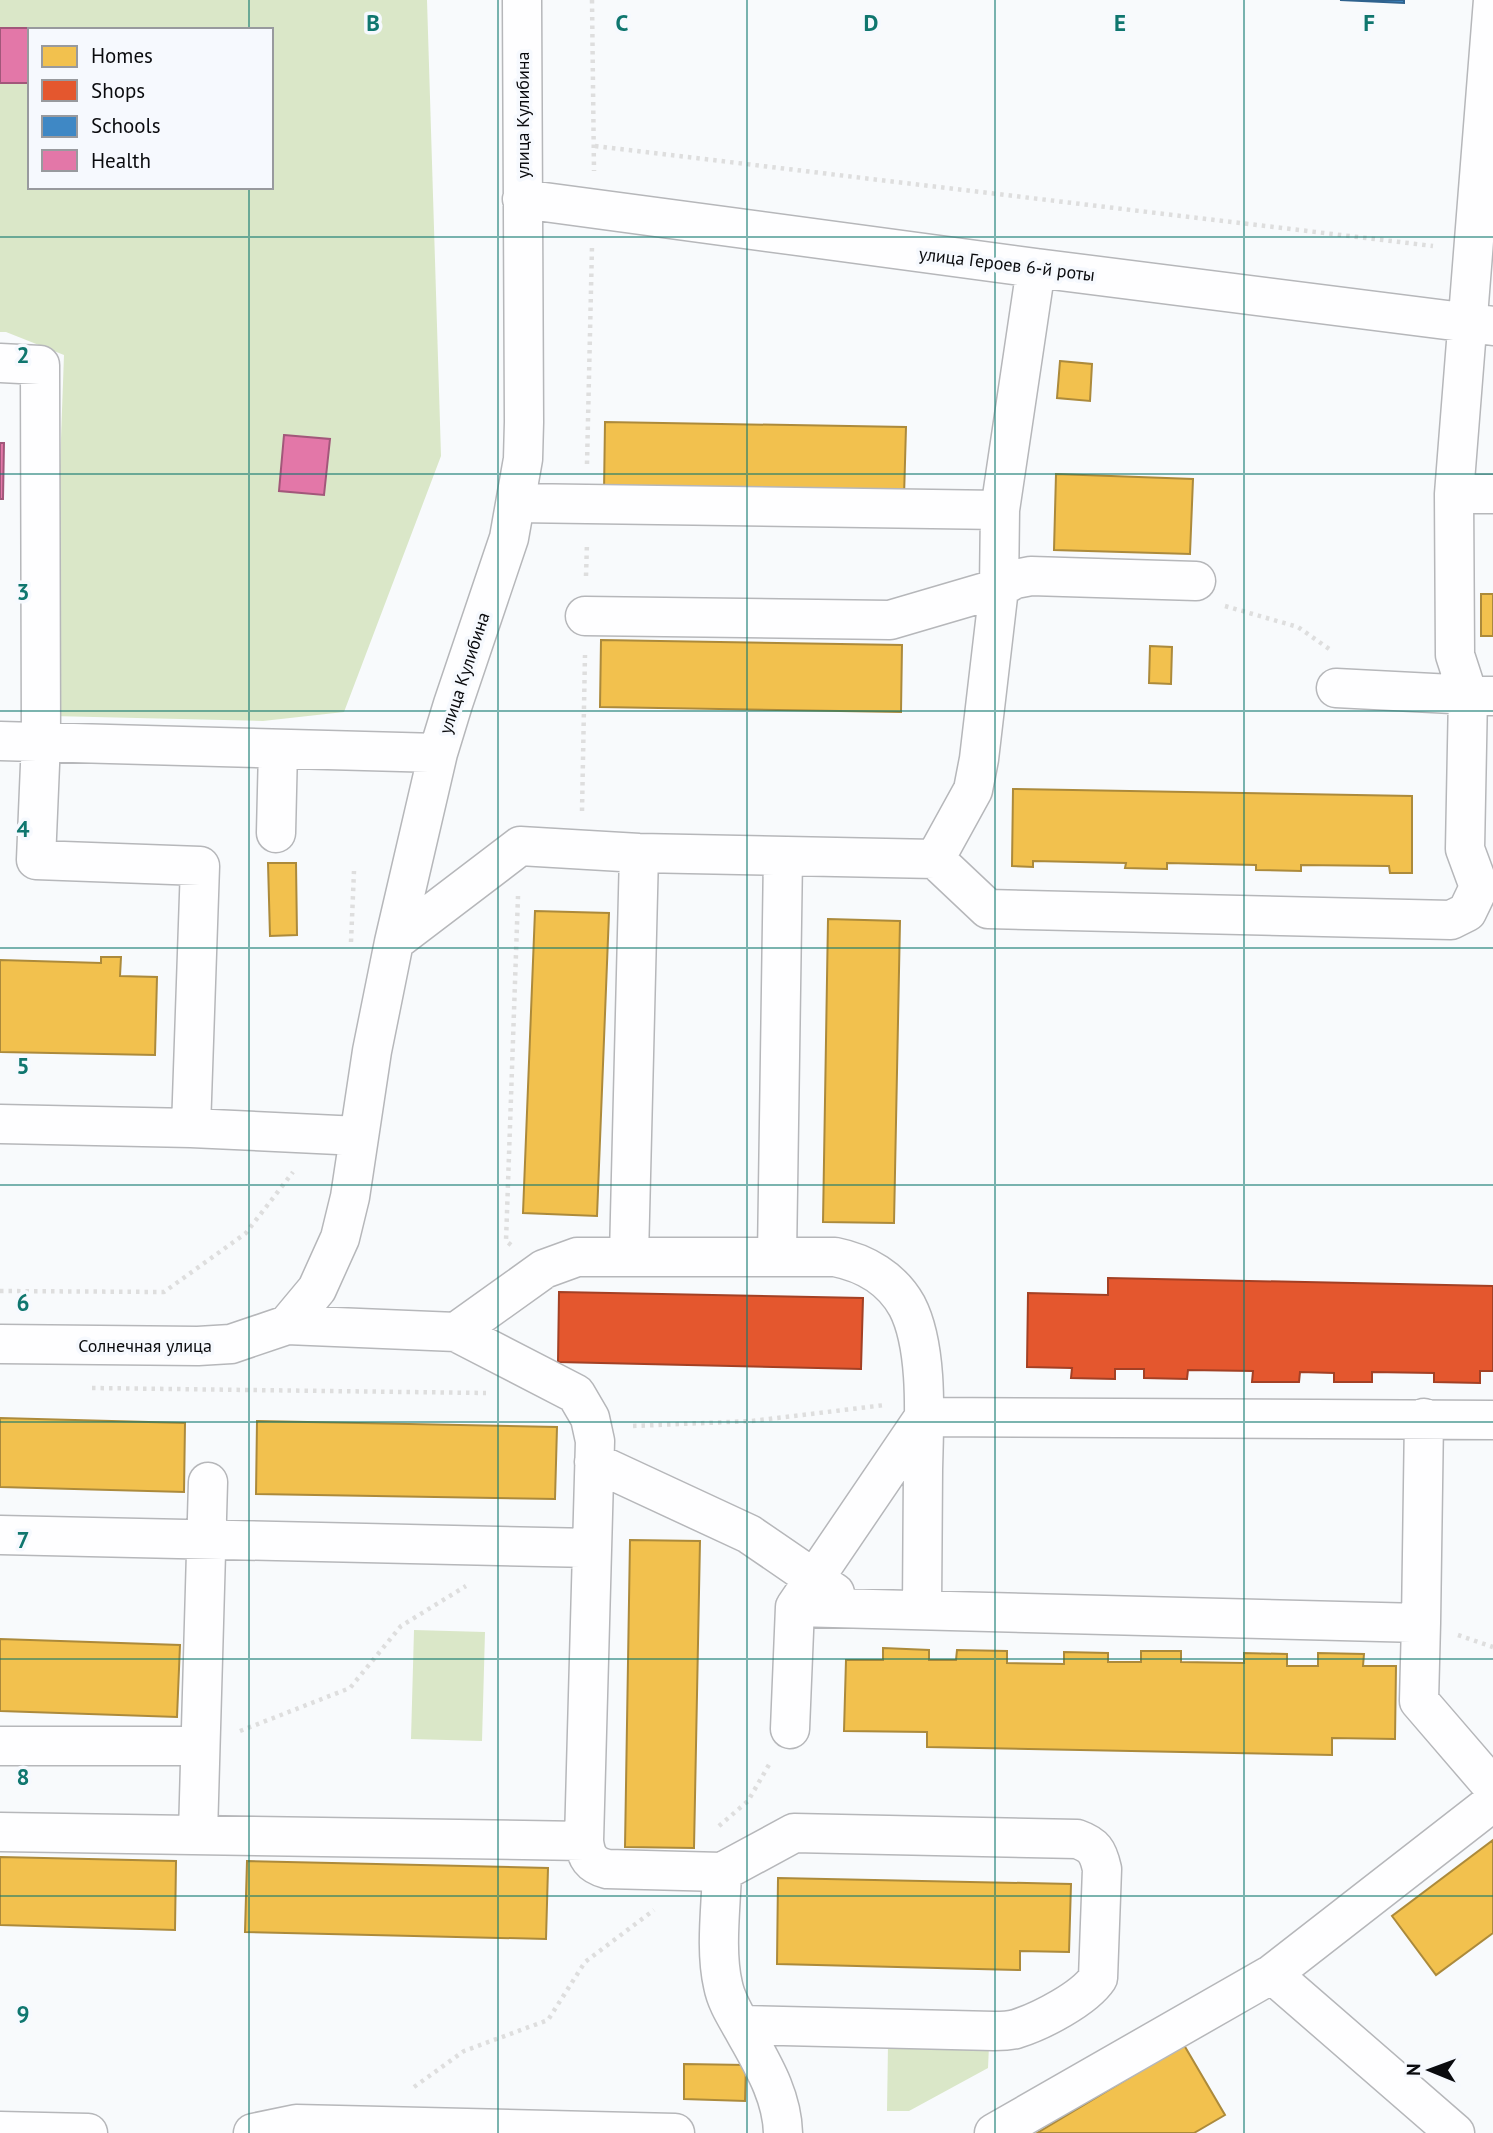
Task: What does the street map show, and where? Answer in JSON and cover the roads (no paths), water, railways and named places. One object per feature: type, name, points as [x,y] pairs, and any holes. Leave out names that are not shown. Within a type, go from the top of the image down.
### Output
[{"type":"street","name":"улица Кулибина","points":[[287,1325],[317,1289],[340,1238],[350,1197],[372,1051],[394,942],[439,753],[509,538],[516,503],[523,459],[524,422],[522,0]]},
{"type":"street","points":[[394,942],[520,846],[639,853],[935,859],[988,909],[1451,920],[1468,912],[1486,887],[1465,849],[1480,695],[1455,655],[1454,494],[1480,325],[1473,252],[1493,0]]},
{"type":"street","name":"улица Героев 6-й роты","points":[[522,199],[1480,325]]},
{"type":"street","points":[[935,859],[973,790],[999,588],[1000,510],[1036,268]]},
{"type":"street","points":[[0,363],[40,365],[41,741],[36,860],[200,866],[191,1128]]},
{"type":"street","points":[[1454,494],[1493,494]]},
{"type":"street","points":[[516,503],[1000,510]]},
{"type":"street","points":[[585,616],[890,620],[1031,576],[1196,581]]},
{"type":"street","points":[[1353,689],[1480,695]]},
{"type":"street","points":[[0,741],[439,753]]},
{"type":"street","points":[[276,833],[278,749]]},
{"type":"street","points":[[629,1256],[639,853]]},
{"type":"street","points":[[776,1256],[783,856]]},
{"type":"street","points":[[0,1124],[191,1128],[359,1136]]},
{"type":"street","points":[[741,2025],[994,2031],[1014,2030],[1036,2021],[1083,1995],[1092,1988],[1098,1978],[1102,1869],[1099,1854],[1090,1844],[1077,1839],[794,1833],[706,1871],[597,1867],[586,1853],[584,1841],[592,1548],[593,1445],[590,1418],[576,1394],[456,1332],[544,1269],[577,1257],[835,1257],[855,1261],[872,1270],[892,1286],[908,1307],[919,1345],[924,1409],[922,1609]]},
{"type":"street","name":"Солнечная улица","points":[[0,1344],[230,1344],[287,1325],[456,1332]]},
{"type":"street","points":[[924,1409],[1493,1420]]},
{"type":"street","points":[[790,1729],[804,1593],[924,1409]]},
{"type":"street","points":[[1423,1418],[1419,1701],[1493,1787]]},
{"type":"street","points":[[593,1445],[749,1534],[804,1593],[857,1608],[1421,1623]]},
{"type":"street","points":[[198,1834],[208,1482]]},
{"type":"street","points":[[0,1535],[592,1548]]},
{"type":"street","points":[[0,1746],[200,1746]]},
{"type":"street","points":[[994,2133],[1272,1974],[1493,1802]]},
{"type":"street","points":[[0,1832],[584,1841]]},
{"type":"street","points":[[706,1871],[723,1985],[730,2007],[777,2095],[783,2118],[783,2133]]},
{"type":"street","points":[[1272,1974],[1455,2133]]},
{"type":"street","points":[[253,2133],[296,2124],[676,2133]]},
{"type":"street","points":[[0,2132],[88,2133]]}]
